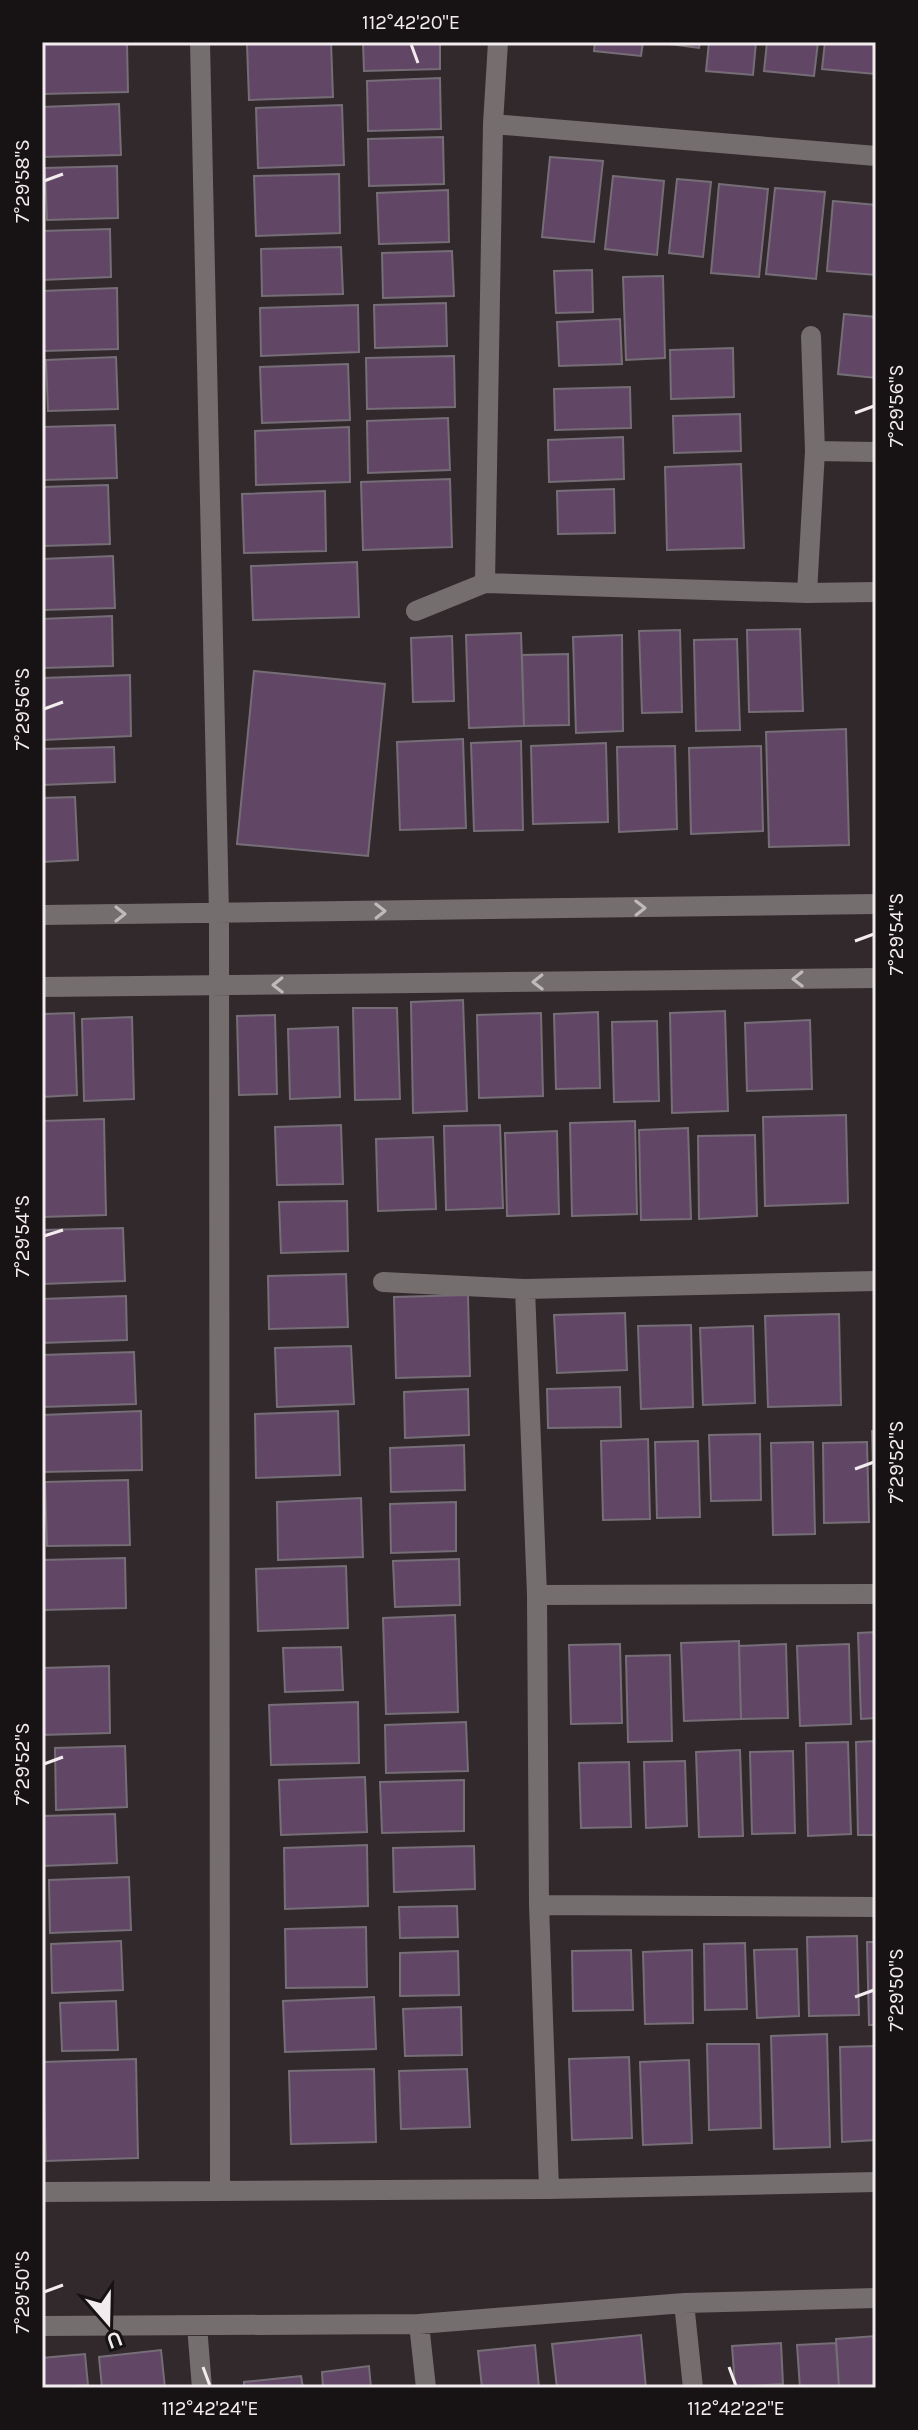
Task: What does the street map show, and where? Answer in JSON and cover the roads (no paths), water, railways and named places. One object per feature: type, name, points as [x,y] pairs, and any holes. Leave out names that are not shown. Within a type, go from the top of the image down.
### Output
[{"type":"street","points":[[200,42],[219,914],[220,2190]]},
{"type":"street","points":[[485,583],[493,124],[498,42]]},
{"type":"street","points":[[493,124],[876,156]]},
{"type":"street","points":[[807,593],[815,451],[811,336]]},
{"type":"street","points":[[815,451],[876,452]]},
{"type":"street","points":[[416,611],[485,583],[807,593],[876,592]]},
{"type":"street","points":[[42,915],[876,904]]},
{"type":"street","points":[[42,987],[876,978]]},
{"type":"street","points":[[383,1282],[525,1289],[876,1281]]},
{"type":"street","points":[[525,1289],[537,1595],[539,1905],[549,2189]]},
{"type":"street","points":[[537,1595],[876,1594]]},
{"type":"street","points":[[539,1905],[876,1907]]},
{"type":"street","points":[[42,2192],[549,2189],[876,2182]]},
{"type":"street","points":[[42,2326],[419,2324],[684,2303],[876,2298]]},
{"type":"street","points":[[684,2303],[693,2388]]},
{"type":"street","points":[[419,2324],[426,2388]]},
{"type":"street","points":[[197,2326],[202,2388]]}]
